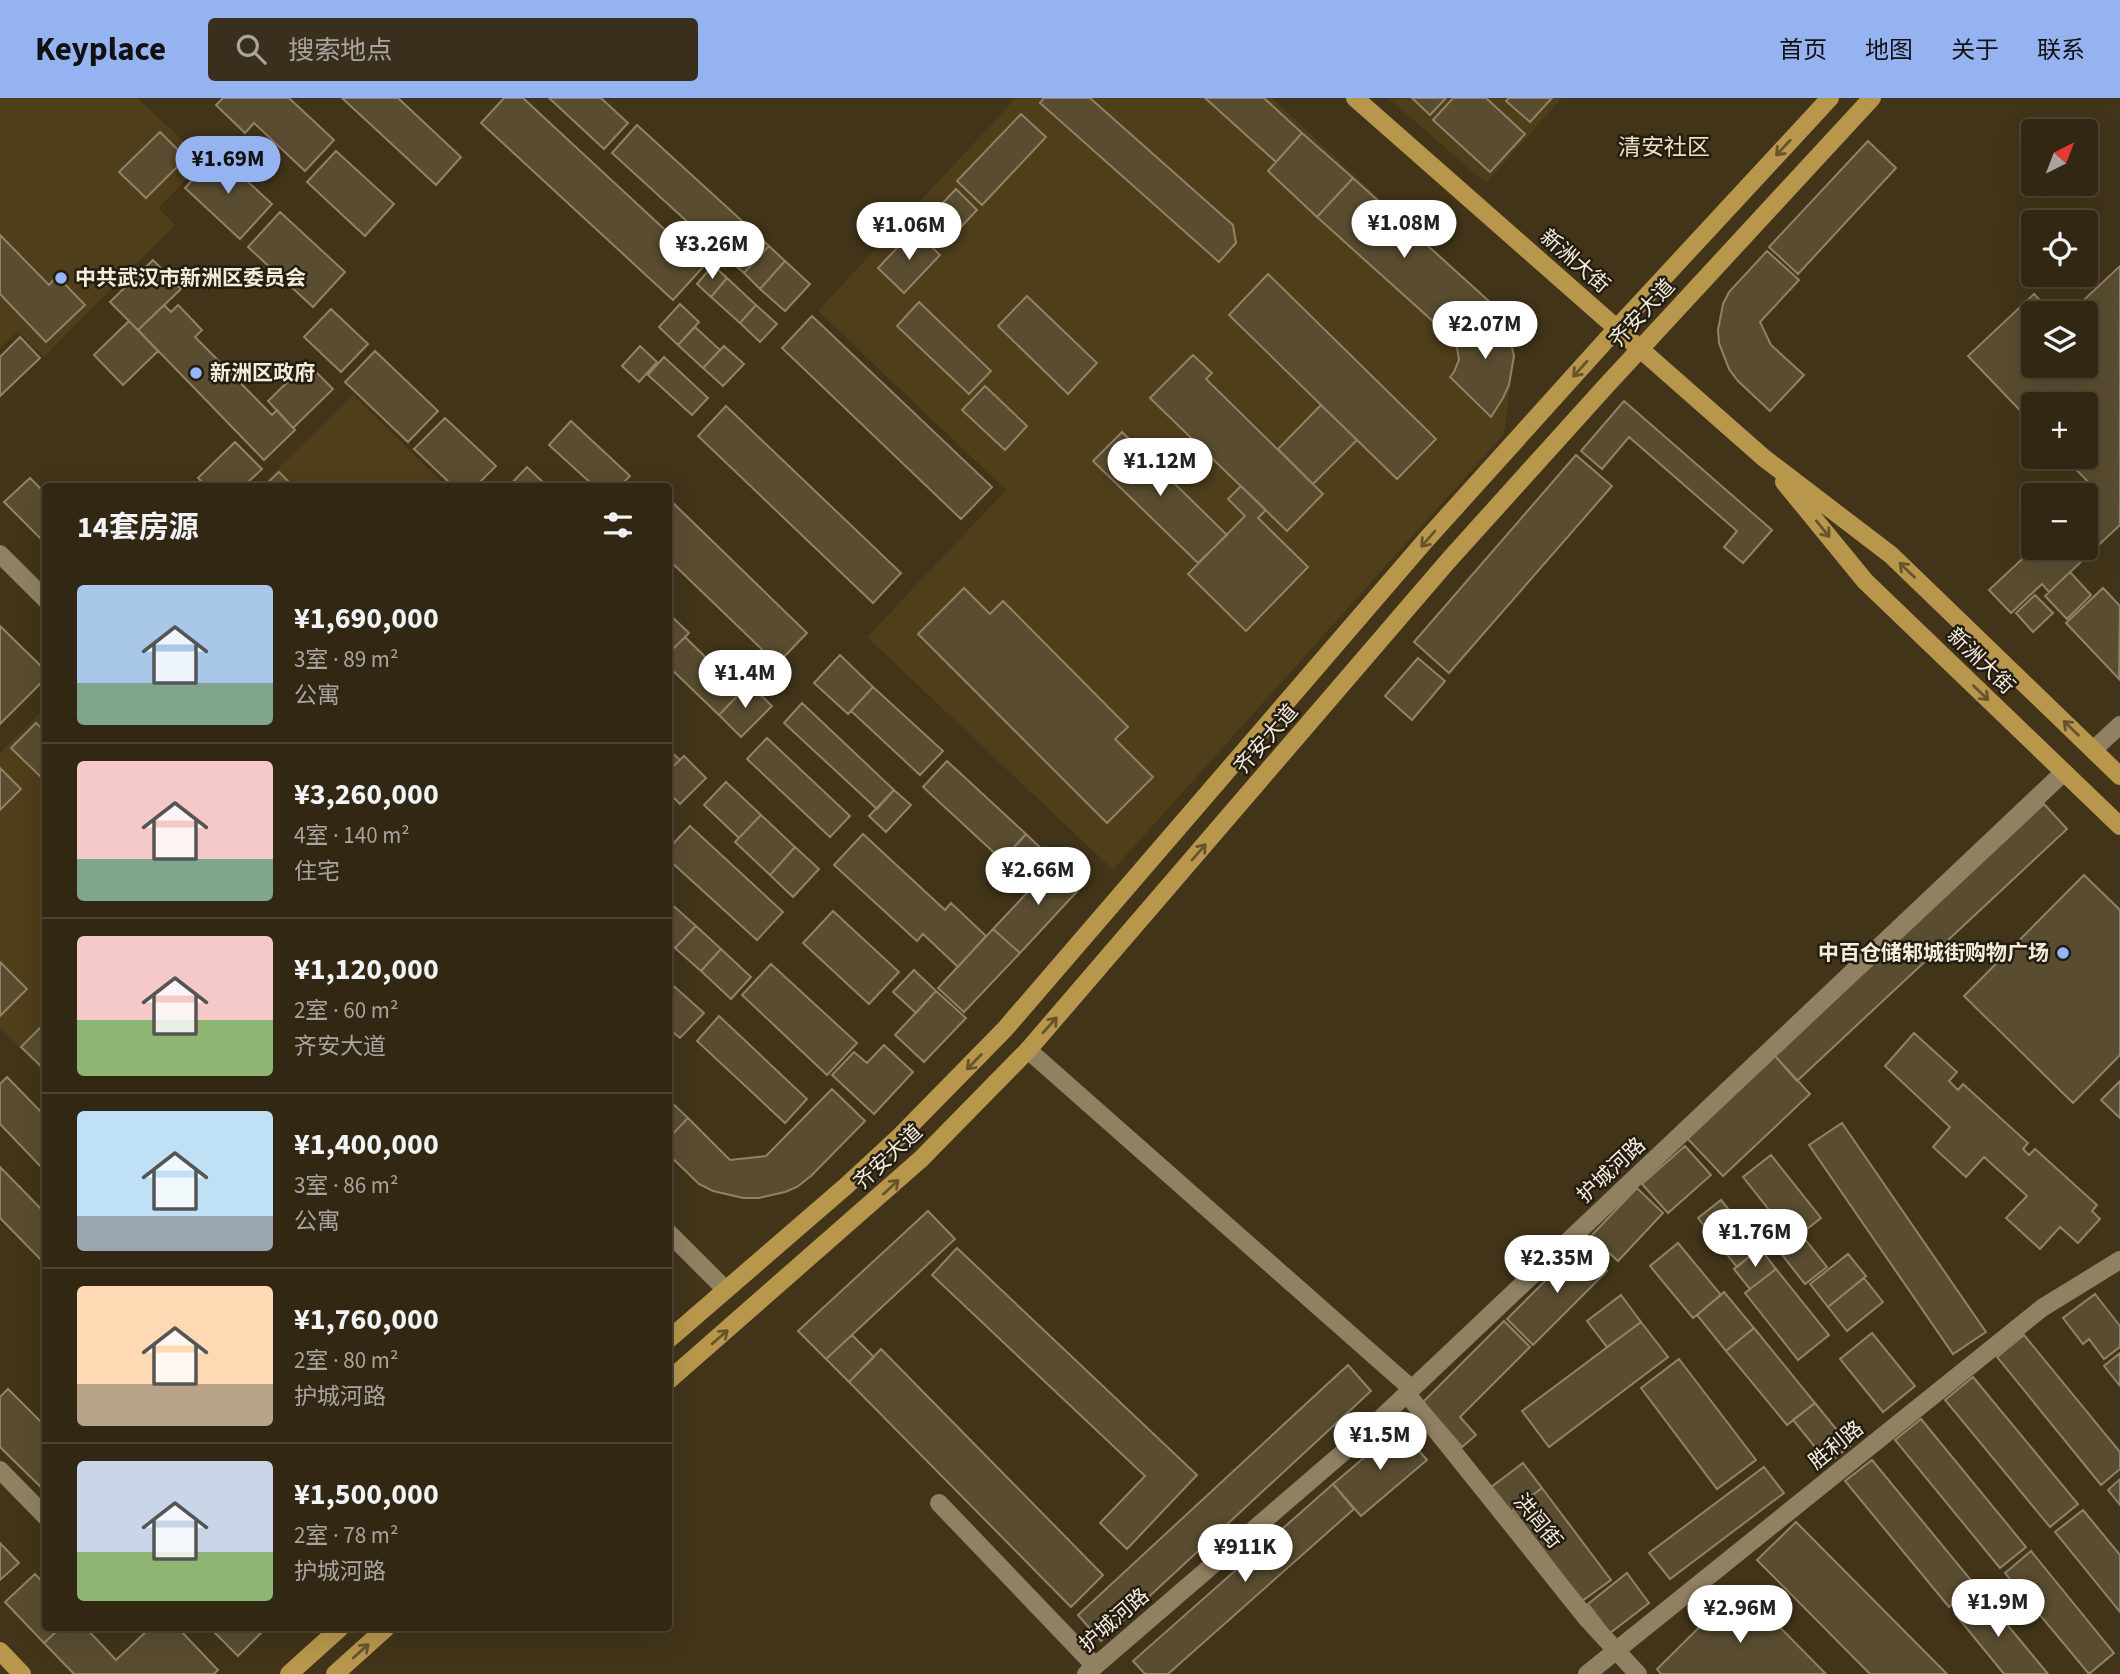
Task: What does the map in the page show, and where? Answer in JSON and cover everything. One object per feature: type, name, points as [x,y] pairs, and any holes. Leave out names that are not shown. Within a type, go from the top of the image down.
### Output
[{"type":"main road","name":"新洲大街","points":[[1355,98],[1765,457],[1891,555],[2120,776]]},
{"type":"main road","name":"齐安大道","points":[[672,1337],[846,1186],[900,1136],[1005,1029],[1416,551],[1830,98]]},
{"type":"main road","name":"齐安大道","points":[[672,1377],[912,1167],[1028,1050],[1448,561],[1872,98]]},
{"type":"main road","name":"新洲大街","points":[[1765,457],[1865,581],[2120,826]]},
{"type":"main road","points":[[289,1674],[337,1631]]},
{"type":"main road","points":[[335,1674],[383,1631]]},
{"type":"main road","points":[[0,1651],[22,1674]]},
{"type":"street","points":[[0,554],[42,596]]},
{"type":"street","points":[[2093,750],[2120,725]]},
{"type":"street","name":"护城河路","points":[[1090,1670],[1350,1446],[2064,772]]},
{"type":"street","name":"洪闾街","points":[[1028,1050],[1409,1391],[1588,1620],[1638,1674]]},
{"type":"street","points":[[672,1235],[726,1290]]},
{"type":"street","name":"胜利路","points":[[1587,1674],[2042,1308],[2120,1260]]},
{"type":"street","points":[[0,1470],[42,1513]]},
{"type":"street","points":[[939,1503],[1090,1670]]},
{"type":"shaded area","name":"中共武汉市新洲区委员会","points":[[0,98],[137,98],[204,160],[159,208],[175,225],[44,357],[18,331],[0,349]]},
{"type":"shaded area","points":[[1016,98],[1272,98],[1491,303],[1514,356],[1504,434],[1113,870],[867,637],[1006,490],[818,311]]},
{"type":"shaded area","points":[[1388,98],[1562,98],[1486,183]]},
{"type":"shaded area","points":[[353,395],[443,483],[263,483]]},
{"type":"shaded area","points":[[42,711],[42,1071],[0,1028],[0,753]]},
{"type":"building","points":[[223,98],[289,98],[334,140],[305,171],[254,123],[245,133],[216,105]]},
{"type":"building","points":[[342,98],[398,98],[461,157],[436,185]]},
{"type":"building","points":[[504,98],[523,98],[704,266],[673,300],[481,123]]},
{"type":"building","points":[[549,98],[601,98],[628,123],[604,149]]},
{"type":"building","points":[[1044,98],[1090,98],[1233,225],[1236,243],[1219,262],[1040,103]]},
{"type":"building","points":[[1205,98],[1264,98],[1302,133],[1276,162]]},
{"type":"building","points":[[1412,98],[1446,98],[1430,115]]},
{"type":"building","points":[[1453,98],[1486,98],[1525,134],[1490,172],[1433,120]]},
{"type":"building","points":[[1509,98],[1552,98],[1530,122],[1506,101]]},
{"type":"building","points":[[1021,114],[1046,137],[982,205],[957,181]]},
{"type":"building","points":[[637,125],[752,230],[727,258],[612,153]]},
{"type":"building","points":[[160,132],[186,158],[146,198],[119,172]]},
{"type":"building","points":[[1302,133],[1353,178],[1317,217],[1268,171]]},
{"type":"building","points":[[1868,141],[1896,168],[1798,274],[1769,247]]},
{"type":"building","points":[[336,151],[394,204],[365,236],[307,182]]},
{"type":"building","points":[[217,153],[272,204],[240,239],[185,188]]},
{"type":"building","points":[[1353,178],[1491,303],[1456,342],[1317,217]]},
{"type":"building","points":[[956,189],[977,210],[944,245],[923,224]]},
{"type":"building","points":[[280,212],[345,272],[313,307],[248,247]]},
{"type":"building","points":[[752,230],[769,246],[744,273],[727,258]]},
{"type":"building","points":[[914,230],[940,255],[904,293],[878,268]]},
{"type":"building","points":[[0,235],[49,285],[57,276],[85,305],[46,342],[0,294]]},
{"type":"building","points":[[769,246],[785,261],[760,289],[744,273]]},
{"type":"building","points":[[1767,251],[1799,280],[1760,322],[1771,345],[1804,375],[1770,411],[1729,369],[1719,343],[1718,330],[1723,304],[1729,292]]},
{"type":"building","points":[[153,260],[181,289],[138,330],[110,302]]},
{"type":"building","points":[[785,261],[810,284],[785,311],[760,289]]},
{"type":"building","points":[[713,265],[727,278],[711,297],[697,284]]},
{"type":"building","points":[[2120,266],[2120,525],[2098,546],[2098,483],[2089,483],[2076,469],[2098,469],[2098,392],[2021,392],[2021,411],[1968,356],[2021,306],[2021,378],[2098,378],[2098,301],[2083,301]]},
{"type":"building","points":[[1268,274],[1436,439],[1397,479],[1229,315]]},
{"type":"building","points":[[727,278],[756,305],[740,323],[711,297]]},
{"type":"building","points":[[2034,294],[2041,301],[2027,301]]},
{"type":"building","points":[[1027,296],[1097,363],[1068,394],[998,326]]},
{"type":"building","points":[[919,302],[991,371],[969,394],[897,326]]},
{"type":"building","points":[[1491,303],[1507,327],[1514,356],[1509,385],[1491,417],[1450,377],[1459,360],[1456,342]]},
{"type":"building","points":[[680,304],[699,322],[678,345],[659,327]]},
{"type":"building","points":[[164,305],[171,312],[178,305],[202,330],[195,337],[272,415],[277,410],[295,430],[264,460],[138,330]]},
{"type":"building","points":[[756,305],[777,324],[760,342],[740,323]]},
{"type":"building","points":[[331,309],[368,344],[341,372],[304,337]]},
{"type":"building","points":[[812,316],[992,487],[961,519],[782,348]]},
{"type":"building","points":[[129,321],[158,351],[123,385],[94,355]]},
{"type":"building","points":[[695,327],[720,350],[703,368],[678,345]]},
{"type":"building","points":[[20,337],[40,358],[0,396],[0,357]]},
{"type":"building","points":[[640,346],[657,362],[639,382],[622,366]]},
{"type":"building","points":[[724,346],[744,364],[723,386],[703,368]]},
{"type":"building","points":[[375,351],[438,411],[408,442],[345,382]]},
{"type":"building","points":[[1193,355],[1212,373],[1206,379],[1323,494],[1287,531],[1150,398]]},
{"type":"building","points":[[664,357],[708,398],[692,415],[648,375]]},
{"type":"building","points":[[307,363],[333,389],[293,428],[268,401]]},
{"type":"building","points":[[985,386],[1027,426],[1005,450],[962,410]]},
{"type":"building","points":[[1624,401],[1772,530],[1743,563],[1724,547],[1737,531],[1629,437],[1602,469],[1581,451]]},
{"type":"building","points":[[1321,405],[1357,440],[1313,484],[1278,449]]},
{"type":"building","points":[[726,406],[901,573],[873,603],[698,436]]},
{"type":"building","points":[[445,418],[496,466],[479,483],[450,483],[414,449]]},
{"type":"building","points":[[571,421],[630,476],[623,483],[591,483],[549,445]]},
{"type":"building","points":[[1122,432],[1227,535],[1198,563],[1093,461]]},
{"type":"building","points":[[235,442],[262,469],[247,483],[203,483],[198,478]]},
{"type":"building","points":[[1576,455],[1612,486],[1449,673],[1414,642]]},
{"type":"building","points":[[527,467],[544,483],[512,483]]},
{"type":"building","points":[[279,472],[290,483],[267,483]]},
{"type":"building","points":[[30,478],[42,490],[42,540],[4,502]]},
{"type":"building","points":[[1241,486],[1266,510],[1258,518],[1308,567],[1246,631],[1188,574],[1245,516],[1228,499]]},
{"type":"building","points":[[672,502],[807,633],[777,664],[672,563]]},
{"type":"building","points":[[2021,560],[2083,560],[2049,592],[2042,584],[2011,613],[1989,590]]},
{"type":"building","points":[[2070,572],[2091,595],[2067,619],[2045,596]]},
{"type":"building","points":[[964,588],[990,614],[1003,601],[1128,727],[1115,739],[1153,777],[1107,823],[918,634]]},
{"type":"building","points":[[2103,588],[2120,606],[2119,679],[2066,623]]},
{"type":"building","points":[[2035,595],[2053,613],[2033,632],[2016,613]]},
{"type":"building","points":[[672,617],[689,633],[672,650]]},
{"type":"building","points":[[0,626],[42,667],[42,682],[0,724]]},
{"type":"building","points":[[685,637],[741,692],[719,715],[672,670],[672,650]]},
{"type":"building","points":[[840,655],[873,687],[848,714],[814,683]]},
{"type":"building","points":[[1418,658],[1445,681],[1412,720],[1385,696]]},
{"type":"building","points":[[749,684],[772,706],[741,737],[719,715]]},
{"type":"building","points":[[873,687],[943,751],[920,775],[851,711]]},
{"type":"building","points":[[802,703],[894,790],[877,809],[784,723]]},
{"type":"building","points":[[36,723],[42,728],[42,778],[11,748]]},
{"type":"building","points":[[767,738],[850,816],[830,837],[747,759]]},
{"type":"building","points":[[672,753],[680,760],[672,767]]},
{"type":"building","points":[[684,756],[706,778],[680,804],[672,796],[672,767]]},
{"type":"building","points":[[947,761],[1026,834],[1002,860],[923,787]]},
{"type":"building","points":[[0,768],[21,789],[0,810]]},
{"type":"building","points":[[726,782],[761,815],[739,838],[704,805]]},
{"type":"building","points":[[894,790],[911,805],[886,832],[869,816]]},
{"type":"building","points":[[2044,804],[2067,829],[1797,1081],[1775,1056]]},
{"type":"building","points":[[761,815],[795,847],[770,875],[735,842]]},
{"type":"building","points":[[690,826],[783,912],[757,940],[672,863],[672,845]]},
{"type":"building","points":[[863,834],[945,910],[951,903],[986,936],[958,967],[923,934],[917,941],[834,865]]},
{"type":"building","points":[[1026,834],[1049,856],[1029,878],[1006,857]]},
{"type":"building","points":[[795,847],[819,869],[793,897],[770,875]]},
{"type":"building","points":[[1057,861],[1083,885],[1020,953],[993,929]]},
{"type":"building","name":"中百仓储邾城街购物广场","points":[[2084,875],[2120,910],[2120,1055],[2073,1103],[1964,996]]},
{"type":"building","points":[[672,905],[696,926],[675,948],[672,945]]},
{"type":"building","points":[[833,911],[899,972],[869,1004],[803,943]]},
{"type":"building","points":[[696,926],[721,949],[701,971],[675,948]]},
{"type":"building","points":[[993,929],[1020,953],[964,1012],[938,988]]},
{"type":"building","points":[[721,949],[751,977],[731,999],[701,971]]},
{"type":"building","points":[[0,962],[27,989],[0,1016]]},
{"type":"building","points":[[771,964],[857,1043],[827,1075],[742,995]]},
{"type":"building","points":[[914,970],[936,991],[916,1013],[893,992]]},
{"type":"building","points":[[672,985],[704,1013],[680,1038],[672,1031]]},
{"type":"building","points":[[936,991],[966,1018],[924,1062],[895,1035]]},
{"type":"building","points":[[719,1016],[807,1099],[785,1123],[697,1041]]},
{"type":"building","points":[[42,1026],[42,1067],[21,1047]]},
{"type":"building","points":[[1914,1033],[1957,1072],[1949,1081],[1958,1090],[1963,1084],[2028,1143],[2023,1149],[2029,1155],[2035,1149],[2097,1205],[2092,1211],[2100,1219],[2078,1243],[2060,1227],[2040,1249],[2006,1218],[2027,1196],[1984,1157],[1966,1177],[1933,1147],[1950,1127],[1885,1066]]},
{"type":"building","points":[[884,1045],[913,1072],[874,1114],[832,1075],[854,1052],[867,1063]]},
{"type":"building","points":[[1775,1056],[1810,1094],[1723,1176],[1687,1138]]},
{"type":"building","points":[[7,1077],[42,1113],[42,1168],[0,1124],[0,1084]]},
{"type":"building","points":[[2120,1081],[2120,1118],[2101,1100]]},
{"type":"building","points":[[832,1089],[865,1121],[797,1187],[759,1198],[743,1198],[713,1191],[699,1184],[672,1158],[672,1135],[688,1118],[730,1160],[766,1156]]},
{"type":"building","points":[[672,1103],[688,1118],[672,1135]]},
{"type":"building","points":[[1842,1123],[1986,1332],[1953,1354],[1809,1145]]},
{"type":"building","points":[[1685,1146],[1711,1175],[1668,1213],[1642,1184]]},
{"type":"building","points":[[1771,1155],[1821,1218],[1793,1240],[1743,1177]]},
{"type":"building","points":[[0,1167],[42,1210],[42,1261],[0,1218]]},
{"type":"building","points":[[1637,1188],[1663,1213],[1618,1261],[1591,1236]]},
{"type":"building","points":[[1721,1200],[1760,1248],[1737,1267],[1698,1218]]},
{"type":"building","points":[[928,1211],[955,1239],[826,1359],[798,1331]]},
{"type":"building","points":[[1801,1234],[1827,1267],[1805,1284],[1779,1251]]},
{"type":"building","points":[[1678,1243],[1721,1295],[1693,1318],[1650,1266]]},
{"type":"building","points":[[1581,1245],[1607,1271],[1533,1345],[1507,1319]]},
{"type":"building","points":[[957,1248],[1197,1475],[1127,1549],[1100,1523],[1145,1476],[932,1275]]},
{"type":"building","points":[[1760,1248],[1776,1269],[1750,1289],[1734,1269]]},
{"type":"building","points":[[1848,1254],[1866,1276],[1828,1307],[1810,1284]]},
{"type":"building","points":[[1776,1269],[1829,1335],[1798,1360],[1745,1293]]},
{"type":"building","points":[[1864,1278],[1883,1302],[1847,1331],[1828,1307]]},
{"type":"building","points":[[1724,1292],[1754,1328],[1726,1351],[1697,1315]]},
{"type":"building","points":[[2095,1294],[2120,1326],[2120,1347],[2104,1359],[2089,1339],[2083,1344],[2063,1318]]},
{"type":"building","points":[[1621,1295],[1641,1322],[1607,1347],[1587,1321]]},
{"type":"building","points":[[1504,1321],[1530,1347],[1460,1417],[1476,1435],[1462,1447],[1423,1402]]},
{"type":"building","points":[[1641,1322],[1668,1357],[1549,1447],[1522,1411]]},
{"type":"building","points":[[1754,1328],[1815,1403],[1787,1425],[1726,1351]]},
{"type":"building","points":[[1872,1333],[1915,1386],[1883,1412],[1840,1359]]},
{"type":"building","points":[[852,1335],[874,1357],[849,1382],[826,1359]]},
{"type":"building","points":[[2024,1335],[2120,1452],[2120,1469],[2101,1485],[1997,1357]]},
{"type":"building","points":[[881,1349],[1103,1575],[1071,1607],[849,1382]]},
{"type":"building","points":[[2120,1353],[2120,1386],[2104,1366]]},
{"type":"building","points":[[1679,1359],[1756,1460],[1717,1489],[1641,1388]]},
{"type":"building","points":[[1348,1365],[1371,1391],[1101,1641],[1078,1615]]},
{"type":"building","points":[[1973,1377],[2078,1504],[2050,1527],[1945,1400]]},
{"type":"building","points":[[8,1389],[42,1423],[42,1488],[0,1447],[0,1397]]},
{"type":"building","points":[[1815,1403],[1850,1446],[1828,1463],[1793,1420]]},
{"type":"building","points":[[1921,1419],[2026,1547],[2000,1568],[1895,1440]]},
{"type":"building","points":[[1399,1428],[1427,1460],[1361,1516],[1333,1484]]},
{"type":"building","points":[[1872,1460],[1975,1585],[1949,1607],[1845,1481]]},
{"type":"building","points":[[1523,1463],[1542,1488],[1509,1513],[1490,1488]]},
{"type":"building","points":[[1764,1467],[1784,1493],[1670,1579],[1649,1553]]},
{"type":"building","points":[[2120,1479],[2120,1505],[2108,1490]]},
{"type":"building","points":[[1333,1484],[1354,1509],[1168,1674],[1145,1674],[1133,1661]]},
{"type":"building","points":[[1542,1488],[1611,1580],[1582,1601],[1513,1510]]},
{"type":"building","points":[[2083,1510],[2120,1555],[2120,1612],[2055,1532]]},
{"type":"building","points":[[1796,1522],[1947,1674],[1870,1674],[1757,1560]]},
{"type":"building","points":[[0,1543],[19,1563],[0,1580]]},
{"type":"building","points":[[2031,1551],[2114,1653],[2089,1674],[2005,1573]]},
{"type":"building","points":[[1627,1573],[1649,1603],[1610,1633],[1588,1604]]},
{"type":"building","points":[[35,1574],[42,1582],[42,1631],[57,1631],[44,1643],[5,1602]]},
{"type":"building","points":[[1740,1587],[1826,1674],[1661,1674],[1657,1669]]},
{"type":"building","points":[[1981,1593],[2048,1674],[2004,1674],[1955,1614]]},
{"type":"building","points":[[57,1631],[89,1631],[116,1660],[147,1631],[181,1631],[218,1670],[214,1674],[74,1674],[44,1643]]},
{"type":"building","points":[[213,1631],[263,1631],[238,1656]]},
{"type":"place","name":"中共武汉市新洲区委员会","points":[[61,278]]},
{"type":"place","name":"新洲区政府","points":[[196,373]]},
{"type":"place","name":"中百仓储邾城街购物广场","points":[[2063,953]]},
{"type":"district","name":"清安社区","points":[[1664,147]]}]
